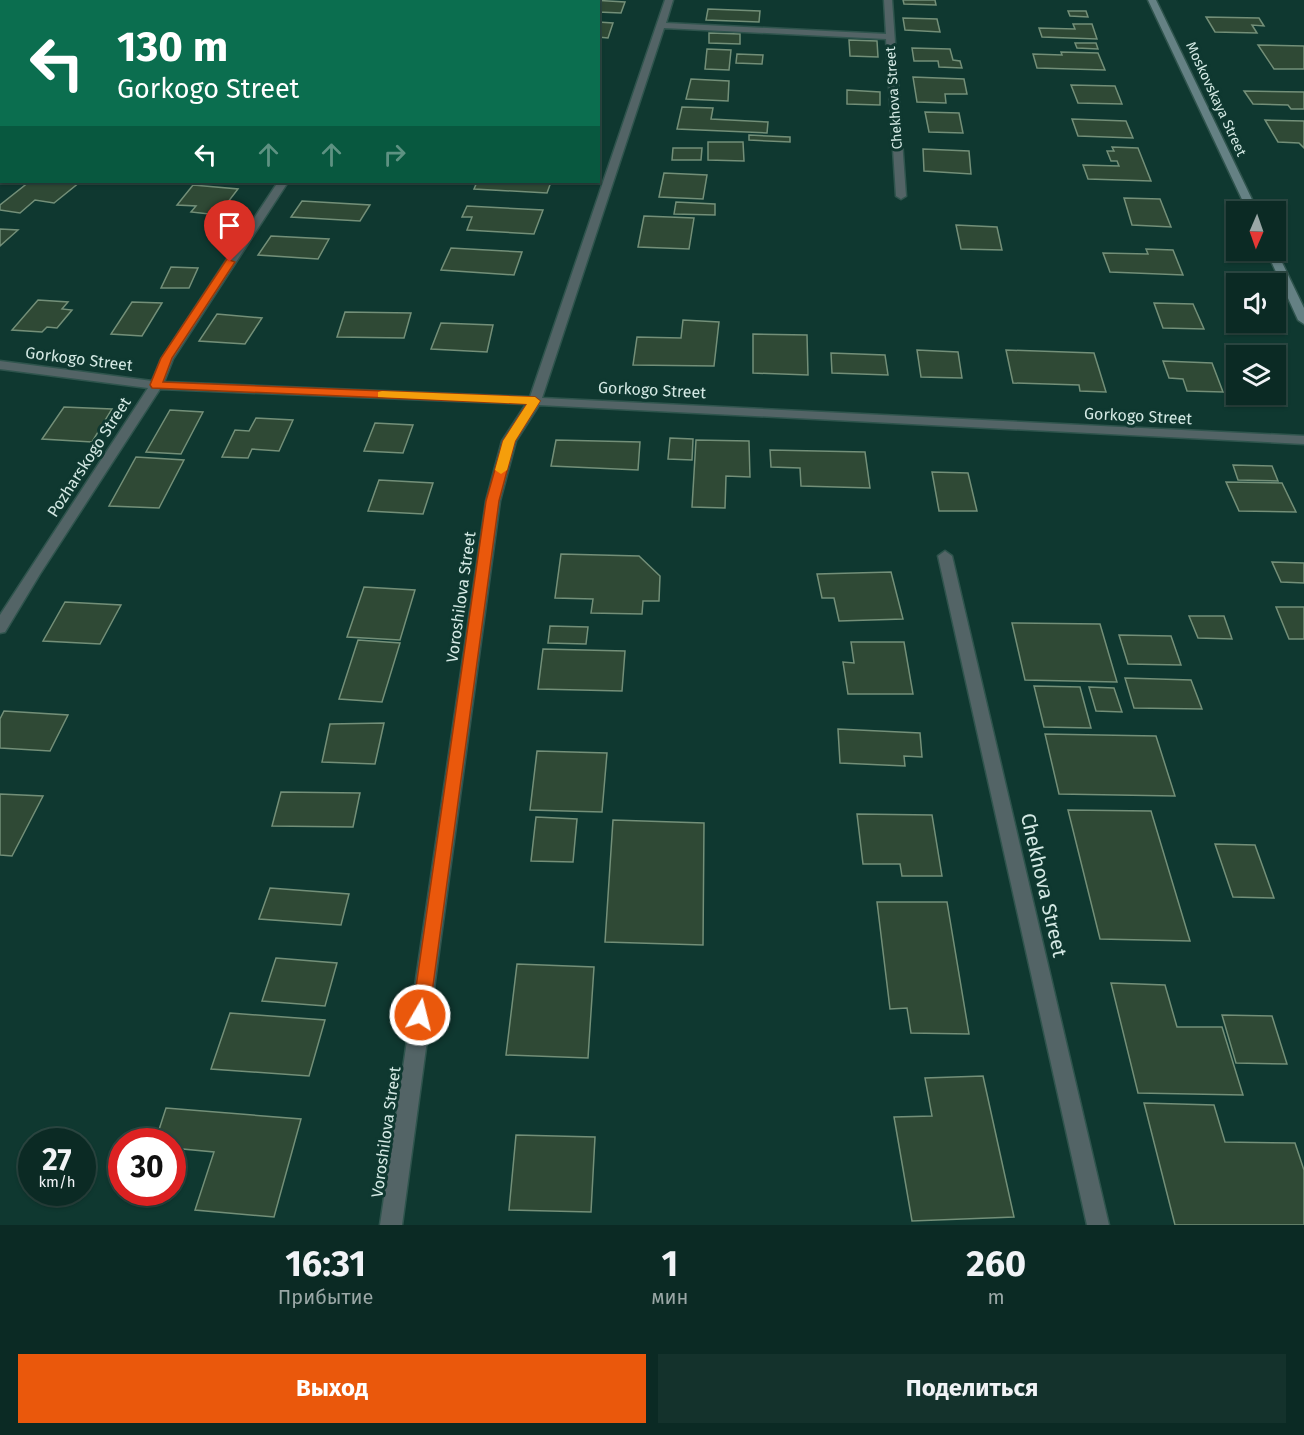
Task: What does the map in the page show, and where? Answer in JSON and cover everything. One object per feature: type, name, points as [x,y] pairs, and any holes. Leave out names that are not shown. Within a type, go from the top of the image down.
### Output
[{"type":"street","name":"Voroshilova Street","points":[[391,1225],[493,501],[509,441],[535,401],[669,0]]},
{"type":"street","name":"Chekhova Street","points":[[888,0],[901,196]]},
{"type":"street","name":"Moskovskaya Street","points":[[1152,0],[1247,201]]},
{"type":"street","points":[[661,25],[889,37]]},
{"type":"street","name":"Pozharskogo Street","points":[[0,628],[34,571],[156,385],[167,358],[282,183]]},
{"type":"street","points":[[1276,261],[1304,320]]},
{"type":"street","name":"Gorkogo Street","points":[[0,365],[156,385],[535,401],[1304,440]]},
{"type":"street","name":"Chekhova Street","points":[[945,556],[1098,1225]]},
{"type":"building","points":[[600,0],[625,2],[621,13],[600,12]]},
{"type":"building","points":[[903,0],[935,0],[936,5],[904,4]]},
{"type":"building","points":[[708,9],[760,11],[759,22],[706,20]]},
{"type":"building","points":[[1068,11],[1086,11],[1088,17],[1070,16]]},
{"type":"building","points":[[1206,17],[1259,18],[1264,26],[1252,25],[1257,33],[1215,32]]},
{"type":"building","points":[[903,18],[937,19],[940,32],[905,30]]},
{"type":"building","points":[[600,22],[613,23],[608,38],[600,37]]},
{"type":"building","points":[[1073,24],[1092,24],[1097,39],[1042,37],[1039,28],[1075,29]]},
{"type":"building","points":[[709,33],[740,34],[740,44],[709,43]]},
{"type":"building","points":[[849,40],[877,41],[878,57],[850,56]]},
{"type":"building","points":[[1075,43],[1096,43],[1098,49],[1077,48]]},
{"type":"building","points":[[1258,45],[1304,46],[1304,69],[1274,69]]},
{"type":"building","points":[[912,48],[950,49],[953,60],[960,61],[962,68],[939,67],[938,61],[914,61]]},
{"type":"building","points":[[707,49],[731,50],[729,70],[705,69]]},
{"type":"building","points":[[1061,52],[1098,53],[1105,70],[1037,68],[1033,54],[1062,55]]},
{"type":"building","points":[[737,54],[763,55],[762,64],[736,63]]},
{"type":"building","points":[[913,77],[964,79],[967,94],[945,94],[946,103],[917,102]]},
{"type":"building","points":[[691,79],[729,81],[728,101],[686,99]]},
{"type":"building","points":[[1071,85],[1115,86],[1122,104],[1078,103]]},
{"type":"building","points":[[847,90],[880,92],[880,105],[847,104]]},
{"type":"building","points":[[1244,91],[1304,92],[1304,109],[1291,109],[1288,105],[1253,104]]},
{"type":"building","points":[[682,107],[713,108],[711,119],[768,122],[767,133],[677,129]]},
{"type":"building","points":[[925,112],[959,113],[963,133],[929,132]]},
{"type":"building","points":[[1072,119],[1126,121],[1133,138],[1078,136]]},
{"type":"building","points":[[1265,120],[1304,121],[1304,148],[1299,143],[1278,142]]},
{"type":"building","points":[[749,135],[790,137],[790,142],[749,140]]},
{"type":"building","points":[[708,142],[743,142],[744,161],[708,160]]},
{"type":"building","points":[[1112,147],[1138,148],[1151,181],[1088,179],[1083,165],[1119,166],[1117,161],[1111,161],[1107,151],[1114,151]]},
{"type":"building","points":[[673,148],[702,148],[701,160],[672,160]]},
{"type":"building","points":[[923,149],[969,151],[971,174],[924,171]]},
{"type":"building","points":[[664,173],[707,175],[703,199],[659,197]]},
{"type":"building","points":[[28,183],[79,183],[54,203],[35,200],[20,213],[0,210],[0,205]]},
{"type":"building","points":[[477,183],[551,183],[547,193],[474,189]]},
{"type":"building","points":[[193,185],[238,189],[218,215],[191,212],[196,206],[177,205]]},
{"type":"building","points":[[1124,198],[1160,199],[1171,227],[1132,225]]},
{"type":"building","points":[[302,201],[370,205],[360,221],[291,217]]},
{"type":"building","points":[[676,202],[715,204],[715,215],[674,214]]},
{"type":"building","points":[[467,206],[543,210],[534,234],[467,230],[472,217],[462,217]]},
{"type":"building","points":[[644,216],[694,218],[689,249],[638,247]]},
{"type":"building","points":[[956,225],[997,227],[1002,250],[961,249]]},
{"type":"building","points":[[0,229],[18,230],[0,246]]},
{"type":"building","points":[[271,236],[329,239],[318,259],[258,255]]},
{"type":"building","points":[[451,248],[522,252],[514,275],[441,270]]},
{"type":"building","points":[[1146,249],[1173,250],[1183,275],[1110,272],[1103,253],[1148,254]]},
{"type":"building","points":[[171,267],[198,268],[189,288],[161,288]]},
{"type":"building","points":[[38,300],[68,302],[62,309],[72,310],[57,328],[47,327],[42,332],[12,330]]},
{"type":"building","points":[[132,302],[162,303],[142,336],[111,334]]},
{"type":"building","points":[[1154,303],[1193,304],[1204,329],[1163,328]]},
{"type":"building","points":[[345,312],[411,313],[404,338],[337,337]]},
{"type":"building","points":[[217,314],[262,318],[245,344],[199,341]]},
{"type":"building","points":[[683,320],[719,322],[714,366],[633,365],[637,337],[681,338]]},
{"type":"building","points":[[441,323],[493,325],[487,352],[431,349]]},
{"type":"building","points":[[753,334],[807,335],[808,375],[753,373]]},
{"type":"building","points":[[917,350],[958,352],[962,378],[921,377]]},
{"type":"building","points":[[1006,350],[1094,353],[1106,392],[1080,391],[1079,385],[1013,383]]},
{"type":"building","points":[[831,353],[885,355],[888,375],[832,373]]},
{"type":"building","points":[[1163,361],[1212,363],[1223,392],[1187,391],[1183,379],[1169,378]]},
{"type":"building","points":[[64,407],[112,409],[92,442],[42,439]]},
{"type":"building","points":[[170,410],[203,412],[181,454],[146,452]]},
{"type":"building","points":[[256,418],[293,420],[279,451],[252,449],[248,458],[222,457],[235,430],[249,431]]},
{"type":"building","points":[[375,423],[413,425],[403,453],[364,451]]},
{"type":"building","points":[[670,438],[693,439],[692,460],[668,459]]},
{"type":"building","points":[[556,440],[640,442],[638,470],[551,466]]},
{"type":"building","points":[[696,440],[749,441],[750,477],[726,476],[725,508],[692,507]]},
{"type":"building","points":[[770,450],[865,452],[870,488],[801,486],[800,468],[771,467]]},
{"type":"building","points":[[136,457],[184,460],[159,508],[109,506]]},
{"type":"building","points":[[1233,465],[1272,466],[1278,481],[1238,480]]},
{"type":"building","points":[[932,472],[968,473],[977,511],[939,511]]},
{"type":"building","points":[[379,480],[433,483],[423,514],[368,511]]},
{"type":"building","points":[[1226,482],[1282,483],[1296,512],[1239,511]]},
{"type":"building","points":[[561,554],[639,556],[660,576],[659,601],[643,601],[642,614],[591,613],[593,599],[555,598]]},
{"type":"building","points":[[1272,562],[1304,563],[1304,583],[1281,582]]},
{"type":"building","points":[[891,572],[903,619],[839,621],[834,598],[822,598],[817,574]]},
{"type":"building","points":[[364,587],[415,590],[400,640],[347,637]]},
{"type":"building","points":[[65,602],[121,605],[100,644],[43,641]]},
{"type":"building","points":[[1276,607],[1304,607],[1304,639],[1289,639]]},
{"type":"building","points":[[1189,616],[1224,616],[1232,639],[1198,638]]},
{"type":"building","points":[[1012,623],[1100,624],[1117,682],[1025,680]]},
{"type":"building","points":[[550,626],[588,627],[586,644],[548,643]]},
{"type":"building","points":[[1119,635],[1171,636],[1181,665],[1128,664]]},
{"type":"building","points":[[358,640],[400,643],[382,702],[339,699]]},
{"type":"building","points":[[851,642],[904,642],[913,694],[848,694],[843,662],[854,663]]},
{"type":"building","points":[[543,649],[625,651],[622,691],[538,689]]},
{"type":"building","points":[[1125,678],[1191,680],[1202,709],[1134,708]]},
{"type":"building","points":[[1034,686],[1080,687],[1091,728],[1044,727]]},
{"type":"building","points":[[1089,687],[1114,688],[1122,712],[1096,711]]},
{"type":"building","points":[[4,711],[68,715],[50,751],[0,748],[0,719]]},
{"type":"building","points":[[384,723],[375,764],[322,762],[330,724]]},
{"type":"building","points":[[838,729],[920,733],[922,757],[904,756],[905,766],[840,763]]},
{"type":"building","points":[[1045,734],[1156,736],[1175,796],[1059,794]]},
{"type":"building","points":[[537,751],[607,753],[602,812],[530,810]]},
{"type":"building","points":[[281,792],[360,793],[353,827],[272,826]]},
{"type":"building","points":[[0,794],[43,796],[12,856],[0,855]]},
{"type":"building","points":[[1068,810],[1151,811],[1190,941],[1100,939]]},
{"type":"building","points":[[857,814],[932,815],[942,876],[902,876],[900,864],[863,864]]},
{"type":"building","points":[[536,817],[577,819],[573,862],[531,861]]},
{"type":"building","points":[[613,820],[704,823],[703,945],[605,942]]},
{"type":"building","points":[[1215,844],[1255,845],[1274,898],[1233,897]]},
{"type":"building","points":[[270,888],[349,894],[341,925],[259,919]]},
{"type":"building","points":[[877,902],[947,902],[969,1034],[911,1033],[907,1008],[890,1009]]},
{"type":"building","points":[[276,958],[337,963],[325,1006],[262,1001]]},
{"type":"building","points":[[517,964],[594,967],[588,1058],[506,1055]]},
{"type":"building","points":[[1111,983],[1165,985],[1177,1027],[1222,1027],[1243,1095],[1138,1093]]},
{"type":"building","points":[[230,1013],[325,1020],[309,1076],[211,1069]]},
{"type":"building","points":[[1222,1015],[1272,1016],[1287,1064],[1236,1063]]},
{"type":"building","points":[[983,1076],[1014,1217],[912,1221],[894,1117],[932,1116],[925,1078]]},
{"type":"building","points":[[1144,1103],[1214,1105],[1225,1142],[1295,1143],[1304,1170],[1304,1225],[1175,1225]]},
{"type":"building","points":[[166,1108],[301,1119],[274,1217],[195,1210],[214,1152],[186,1149],[186,1128],[160,1128]]},
{"type":"building","points":[[516,1135],[595,1137],[591,1212],[509,1210]]},
{"type":"slow traffic","points":[[382,394],[535,401],[509,441],[501,470]]},
{"type":"route","points":[[230,262],[167,358],[156,385],[535,401],[509,441],[493,501],[420,1015]]}]
